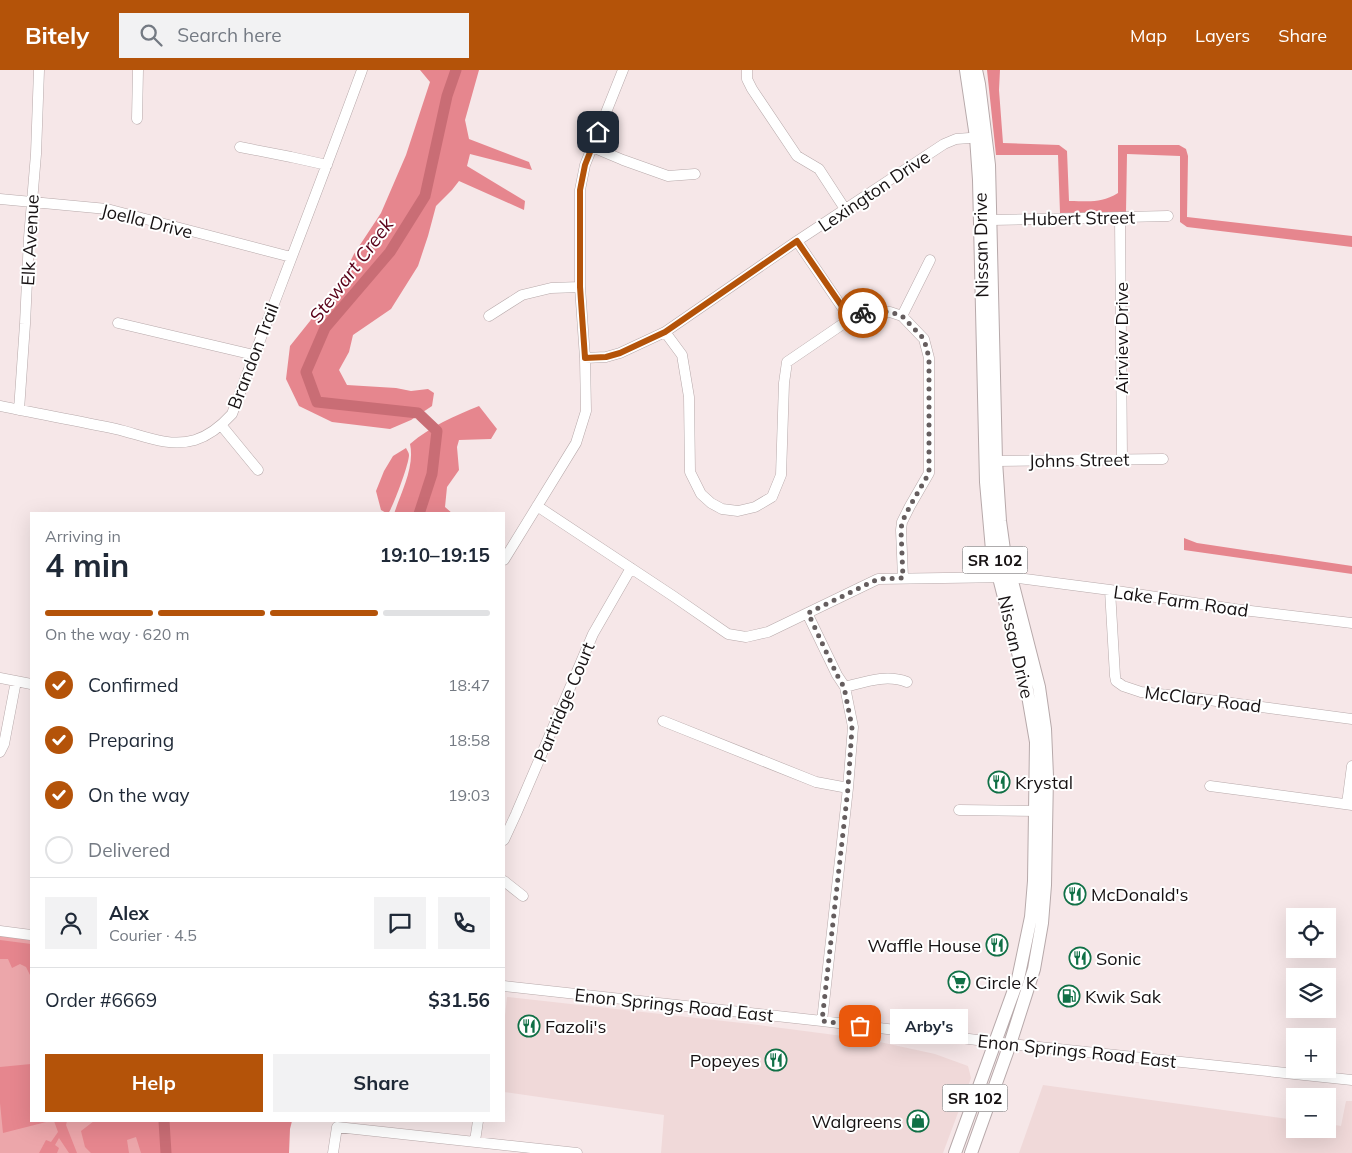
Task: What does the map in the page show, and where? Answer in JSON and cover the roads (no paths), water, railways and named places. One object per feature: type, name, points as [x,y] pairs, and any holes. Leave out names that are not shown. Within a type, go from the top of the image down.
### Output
[{"type":"main road","name":"Nissan Drive","points":[[955,1153],[1018,980],[1031,917],[1041,811],[1045,729],[1039,687],[1005,577],[992,550],[986,482],[979,180],[981,137],[966,70]]},
{"type":"main road","name":"Nissan Drive","points":[[976,70],[979,84],[981,137],[991,220],[996,461],[1005,577]]},
{"type":"main road","name":"Nissan Drive","points":[[971,1153],[1010,1044],[1034,969],[1042,923],[1045,885],[1041,811]]},
{"type":"street","name":"Elk Avenue","points":[[19,410],[36,147],[39,70]]},
{"type":"street","points":[[137,119],[138,70]]},
{"type":"street","name":"Brandon Trail","points":[[0,406],[119,430],[166,443],[193,441],[209,435],[221,425],[232,414],[362,70]]},
{"type":"street","points":[[505,558],[576,443],[586,411],[585,358],[580,287],[580,190],[585,165],[623,70]]},
{"type":"street","points":[[747,70],[747,79],[752,89],[797,156],[819,168],[846,209]]},
{"type":"street","name":"Lexington Drive","points":[[585,358],[606,357],[620,353],[665,332],[797,241],[944,144],[956,139],[981,137]]},
{"type":"street","points":[[240,147],[327,166]]},
{"type":"street","points":[[592,147],[632,164],[668,176],[695,174]]},
{"type":"street","name":"Joella Drive","points":[[0,199],[106,209],[291,257]]},
{"type":"street","name":"Hubert Street","points":[[991,220],[1168,216]]},
{"type":"street","name":"Airview Drive","points":[[1120,217],[1122,460]]},
{"type":"street","points":[[797,241],[850,318]]},
{"type":"street","points":[[902,316],[930,260]]},
{"type":"street","points":[[489,316],[522,294],[551,288],[580,287]]},
{"type":"street","points":[[665,332],[682,355],[688,397],[690,472],[701,494],[711,503],[722,509],[738,511],[755,507],[772,497],[781,476],[784,383],[787,362],[856,315],[869,311],[890,312],[902,316],[924,339],[929,358],[929,473],[902,522],[903,578]]},
{"type":"street","points":[[118,323],[254,356]]},
{"type":"street","points":[[221,425],[258,470]]},
{"type":"street","name":"Johns Street","points":[[996,461],[1163,459]]},
{"type":"street","points":[[537,506],[631,568]]},
{"type":"street","name":"Lake Farm Road","points":[[631,568],[728,634],[746,637],[768,632],[878,579],[903,578],[1005,577],[1110,590],[1234,609],[1352,623]]},
{"type":"street","name":"Partridge Court","points":[[505,838],[593,634],[631,568]]},
{"type":"street","name":"McClary Road","points":[[1110,590],[1115,676],[1116,680],[1124,686],[1141,692],[1352,719]]},
{"type":"street","points":[[808,613],[844,687],[852,727],[848,788],[822,1021]]},
{"type":"street","points":[[0,678],[30,684]]},
{"type":"street","points":[[844,687],[878,678],[907,682]]},
{"type":"street","points":[[0,752],[4,744],[16,681]]},
{"type":"street","points":[[663,722],[816,782],[848,788]]},
{"type":"street","points":[[1210,786],[1349,804],[1352,766]]},
{"type":"street","points":[[959,810],[1041,811]]},
{"type":"street","points":[[505,882],[523,896]]},
{"type":"street","points":[[0,931],[30,935]]},
{"type":"street","name":"Enon Springs Road East","points":[[505,986],[1010,1044],[1352,1080]]},
{"type":"street","points":[[475,1141],[478,1122]]},
{"type":"street","points":[[333,1153],[337,1127],[577,1153]]},
{"type":"waterway","name":"Stewart Creek","points":[[420,512],[432,474],[437,431],[418,413],[317,402],[306,372],[325,328],[390,252],[425,196],[447,96],[456,70]]},
{"type":"waterway","name":"Stewart Creek","points":[[164,1122],[166,1153]]},
{"type":"place","name":"Krystal","points":[[999,782]]},
{"type":"place","name":"McDonald's","points":[[1075,894]]},
{"type":"place","name":"Waffle House","points":[[997,945]]},
{"type":"place","name":"Sonic","points":[[1080,958]]},
{"type":"place","name":"Circle K","points":[[959,982]]},
{"type":"place","name":"Kwik Sak","points":[[1069,996]]},
{"type":"place","name":"Fazoli's","points":[[529,1026]]},
{"type":"place","name":"Arby's","points":[[860,1026]]},
{"type":"place","name":"Popeyes","points":[[776,1060]]},
{"type":"place","name":"Walgreens","points":[[918,1121]]}]
